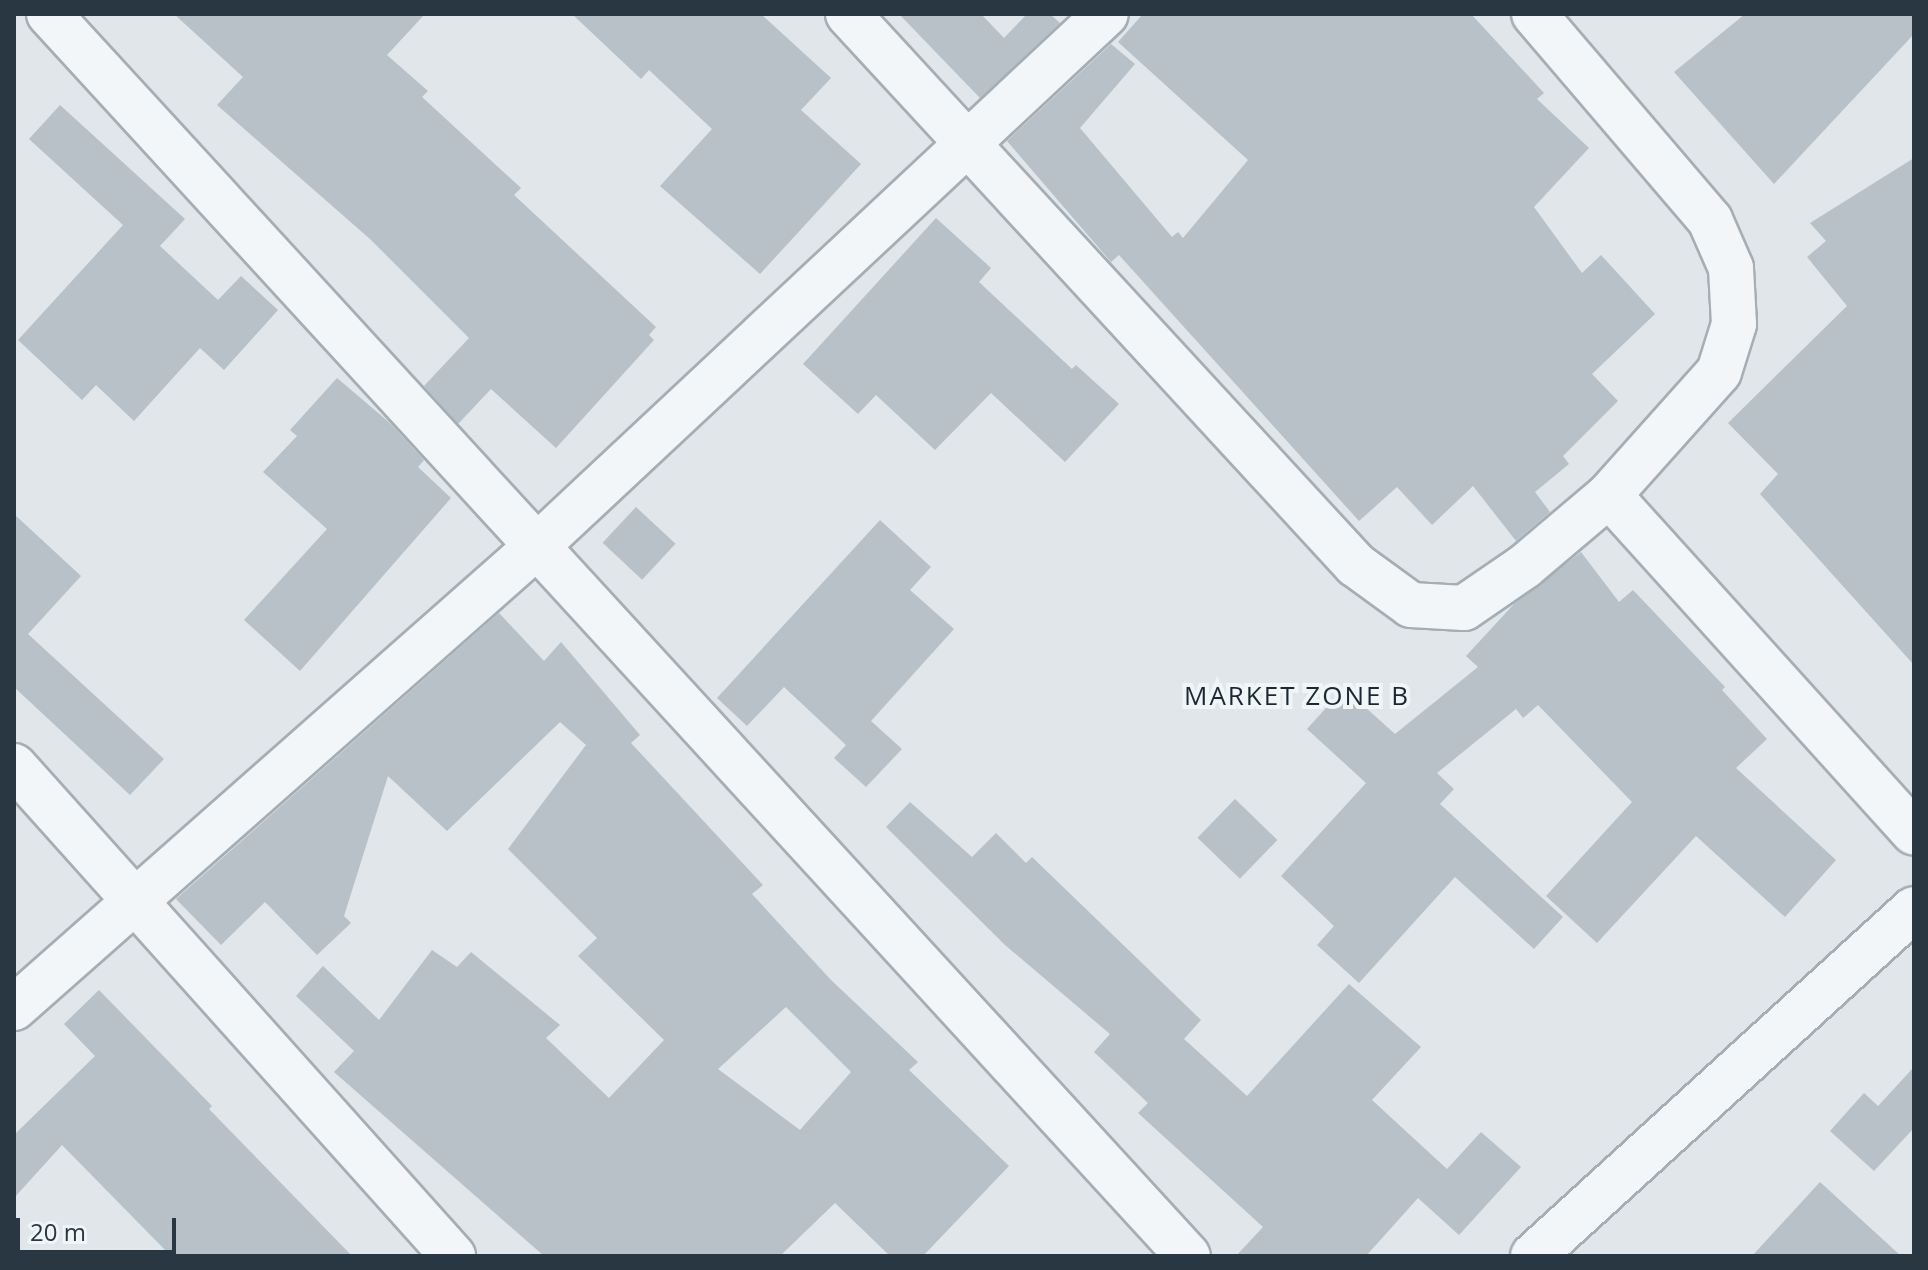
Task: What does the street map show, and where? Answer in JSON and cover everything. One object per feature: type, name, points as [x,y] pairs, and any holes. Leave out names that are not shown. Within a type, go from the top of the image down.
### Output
[{"type":"street","points":[[49,14],[1188,1256]]},
{"type":"street","points":[[848,14],[1356,565],[1411,605],[1464,608],[1525,566],[1609,495],[1719,372],[1734,324],[1731,268],[1710,220],[1534,14]]},
{"type":"street","points":[[14,1008],[536,547],[1106,14]]},
{"type":"street","points":[[1609,495],[1914,833]]},
{"type":"street","points":[[14,766],[136,898],[453,1256]]},
{"type":"street","points":[[1533,1256],[1914,909]]},
{"type":"building","points":[[174,14],[425,14],[387,55],[428,91],[422,97],[521,188],[514,195],[656,327],[649,335],[654,340],[556,448],[491,389],[458,424],[424,386],[469,338],[370,239],[217,105],[243,77]]},
{"type":"building","points":[[572,14],[761,14],[831,78],[801,110],[861,164],[760,274],[660,186],[712,129],[649,70],[641,79]]},
{"type":"building","points":[[899,14],[981,14],[1004,38],[1027,14],[1050,14],[1060,23],[980,98]]},
{"type":"building","points":[[1143,14],[1471,14],[1544,93],[1537,99],[1589,148],[1534,207],[1582,273],[1601,255],[1655,314],[1592,374],[1618,401],[1563,456],[1569,464],[1535,492],[1550,512],[1516,541],[1473,486],[1432,525],[1397,487],[1359,521],[1119,255],[1111,262],[1007,141],[1111,44],[1135,64],[1080,128],[1172,237],[1178,232],[1183,238],[1248,160],[1118,42]]},
{"type":"building","points":[[1745,14],[1914,14],[1914,34],[1774,184],[1674,72]]},
{"type":"building","points":[[60,105],[185,219],[160,246],[218,300],[241,276],[278,310],[224,370],[200,348],[134,421],[96,385],[82,400],[18,340],[123,225],[29,139]]},
{"type":"building","points":[[1914,158],[1914,665],[1760,494],[1778,474],[1728,423],[1847,306],[1807,257],[1826,241],[1810,223]]},
{"type":"building","points":[[936,218],[991,268],[979,282],[1072,369],[1076,365],[1119,404],[1065,462],[991,393],[935,450],[876,395],[858,414],[803,364]]},
{"type":"building","points":[[337,378],[390,423],[424,460],[418,467],[451,498],[300,671],[244,620],[327,529],[263,472],[297,436],[290,430]]},
{"type":"building","points":[[636,507],[675,544],[642,580],[603,543]]},
{"type":"building","points":[[14,514],[81,576],[28,634],[164,759],[130,795],[14,687]]},
{"type":"building","points":[[880,520],[931,567],[910,590],[954,629],[871,721],[902,749],[866,787],[834,758],[846,745],[784,687],[747,726],[717,698]]},
{"type":"building","points":[[1581,552],[1619,602],[1633,590],[1725,687],[1722,690],[1767,739],[1736,768],[1836,860],[1785,917],[1696,836],[1597,943],[1546,896],[1632,802],[1538,705],[1523,718],[1516,709],[1437,773],[1454,789],[1440,804],[1563,917],[1534,949],[1455,877],[1359,983],[1317,945],[1334,926],[1281,876],[1366,783],[1307,729],[1344,688],[1395,734],[1478,667],[1466,656],[1514,604]]},
{"type":"building","points":[[499,613],[544,661],[561,642],[640,735],[631,743],[763,885],[752,894],[831,980],[918,1062],[909,1070],[1009,1166],[923,1256],[890,1256],[835,1203],[780,1256],[544,1256],[334,1072],[354,1051],[296,996],[323,966],[379,1020],[432,950],[457,967],[471,952],[560,1025],[546,1038],[609,1098],[664,1040],[578,956],[597,938],[508,849],[586,745],[560,722],[447,831],[388,776],[344,916],[351,923],[317,955],[265,902],[221,945],[176,899]],"holes":[[[786,1007],[851,1072],[800,1130],[718,1069]]]},
{"type":"building","points":[[1235,799],[1277,840],[1240,879],[1197,838]]},
{"type":"building","points":[[910,802],[972,857],[996,833],[1026,863],[1032,857],[1201,1020],[1184,1039],[1247,1096],[1349,984],[1421,1047],[1372,1100],[1447,1169],[1481,1132],[1521,1167],[1459,1235],[1418,1198],[1366,1256],[1236,1256],[1263,1227],[1138,1113],[1148,1103],[1094,1052],[1110,1034],[1005,945],[886,827]]},
{"type":"building","points":[[99,990],[352,1256],[171,1256],[62,1145],[14,1198],[14,1135],[95,1056],[64,1024]]},
{"type":"building","points":[[1914,1067],[1914,1128],[1874,1171],[1830,1131],[1864,1093],[1878,1106]]},
{"type":"building","points":[[1820,1182],[1901,1256],[1752,1256]]},
{"type":"district","name":"MARKET ZONE B","points":[[1297,696]]}]
